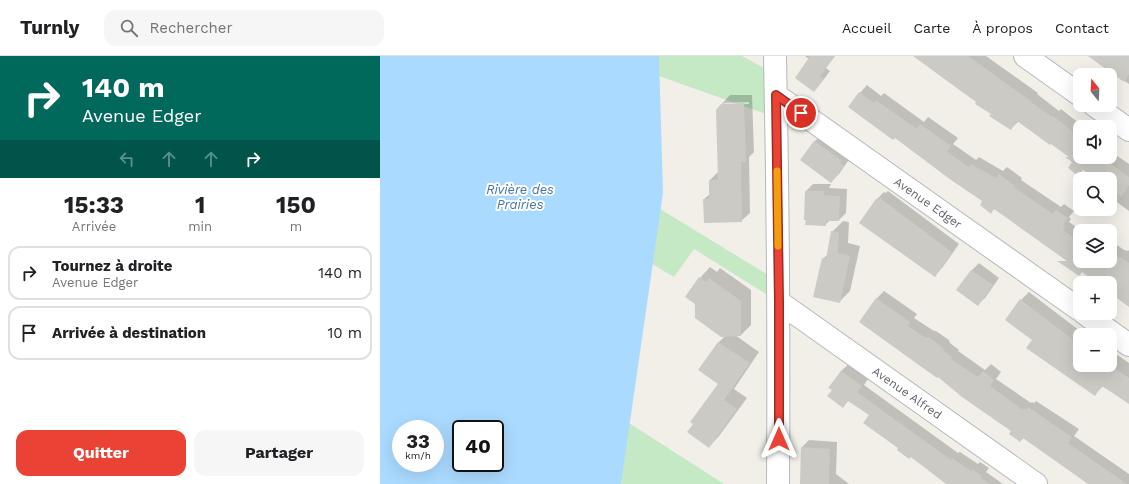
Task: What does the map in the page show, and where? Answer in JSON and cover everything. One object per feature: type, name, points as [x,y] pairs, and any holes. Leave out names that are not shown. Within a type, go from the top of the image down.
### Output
[{"type":"street","points":[[775,56],[779,302],[778,484]]},
{"type":"street","points":[[1025,56],[1073,90]]},
{"type":"street","name":"Avenue Edger","points":[[776,95],[1073,305]]},
{"type":"street","points":[[1104,112],[1129,130]]},
{"type":"street","name":"Avenue Alfred","points":[[779,302],[1036,484]]},
{"type":"street","points":[[1094,320],[1129,345]]},
{"type":"green space","points":[[659,56],[742,56],[775,74],[777,118],[659,76]]},
{"type":"green space","points":[[660,209],[778,281],[779,302],[694,249],[674,277],[652,264]]},
{"type":"green space","points":[[629,423],[724,484],[621,484]]},
{"type":"water","name":"Rivière des Prairies","points":[[380,56],[659,56],[663,193],[621,484],[380,484]]},
{"type":"building","points":[[810,56],[834,56],[820,76],[824,79],[814,92],[795,78]]},
{"type":"building","points":[[913,56],[968,56],[1073,132],[1073,164],[1111,164],[1129,177],[1129,185],[1121,197],[1117,194],[1117,172],[1086,172],[1083,170],[1081,172],[1073,172],[1068,168],[1072,162],[1065,157],[1069,157],[1051,144],[1050,145],[1017,121],[1011,130],[989,116],[991,114],[975,104],[976,102]]},
{"type":"building","points":[[1088,56],[1129,56],[1129,74],[1124,82],[1117,77],[1117,68],[1105,68]]},
{"type":"building","points":[[859,92],[874,103],[876,100],[917,129],[920,124],[951,146],[947,152],[969,167],[971,164],[996,178],[999,174],[1015,186],[1014,187],[1053,214],[1056,210],[1068,218],[1063,225],[1065,227],[1063,230],[1073,237],[1073,268],[1117,268],[1117,256],[1129,263],[1129,307],[1117,298],[1117,276],[1087,276],[1082,272],[1079,276],[1057,261],[1067,261],[994,209],[991,214],[980,205],[982,201],[895,138],[893,140],[848,107]]},
{"type":"building","points":[[744,103],[746,162],[741,162],[742,222],[704,223],[703,199],[709,199],[709,180],[718,180],[716,110],[721,104]]},
{"type":"building","points":[[814,141],[842,161],[840,163],[844,166],[831,183],[800,160]]},
{"type":"building","points":[[805,191],[825,191],[823,195],[840,196],[839,221],[826,221],[826,226],[805,225]]},
{"type":"building","points":[[880,198],[952,252],[935,277],[859,223],[876,199],[878,200]]},
{"type":"building","points":[[831,231],[839,232],[838,253],[850,256],[840,303],[813,297],[822,258],[826,259]]},
{"type":"building","points":[[971,270],[993,285],[978,306],[956,290]]},
{"type":"building","points":[[699,277],[706,282],[709,278],[741,301],[741,336],[721,337],[695,318],[695,304],[685,297]]},
{"type":"building","points":[[876,298],[910,322],[908,326],[926,338],[929,337],[942,347],[943,350],[952,357],[951,359],[978,377],[983,371],[994,380],[990,386],[1023,410],[1024,408],[1026,410],[1028,407],[1072,437],[1068,443],[1127,484],[1088,484],[1023,438],[1020,442],[1009,434],[1011,431],[962,397],[938,377],[937,378],[859,322]]},
{"type":"building","points":[[1020,299],[1073,340],[1073,372],[1117,372],[1117,370],[1129,378],[1129,404],[1102,386],[1095,396],[1026,348],[1032,340],[1005,320]]},
{"type":"building","points":[[718,342],[750,363],[724,400],[737,409],[709,448],[687,432],[693,424],[690,422],[718,384],[698,370]]},
{"type":"building","points":[[841,371],[862,386],[857,392],[951,460],[952,458],[971,471],[972,469],[990,484],[946,484],[911,457],[909,459],[897,450],[898,448],[863,423],[869,415],[848,401],[843,408],[827,396],[832,390],[828,388]]},
{"type":"building","points":[[801,447],[830,449],[829,484],[800,484]]},
{"type":"slow traffic","points":[[777,171],[778,246]]},
{"type":"route","points":[[779,439],[776,95],[801,113]]}]
